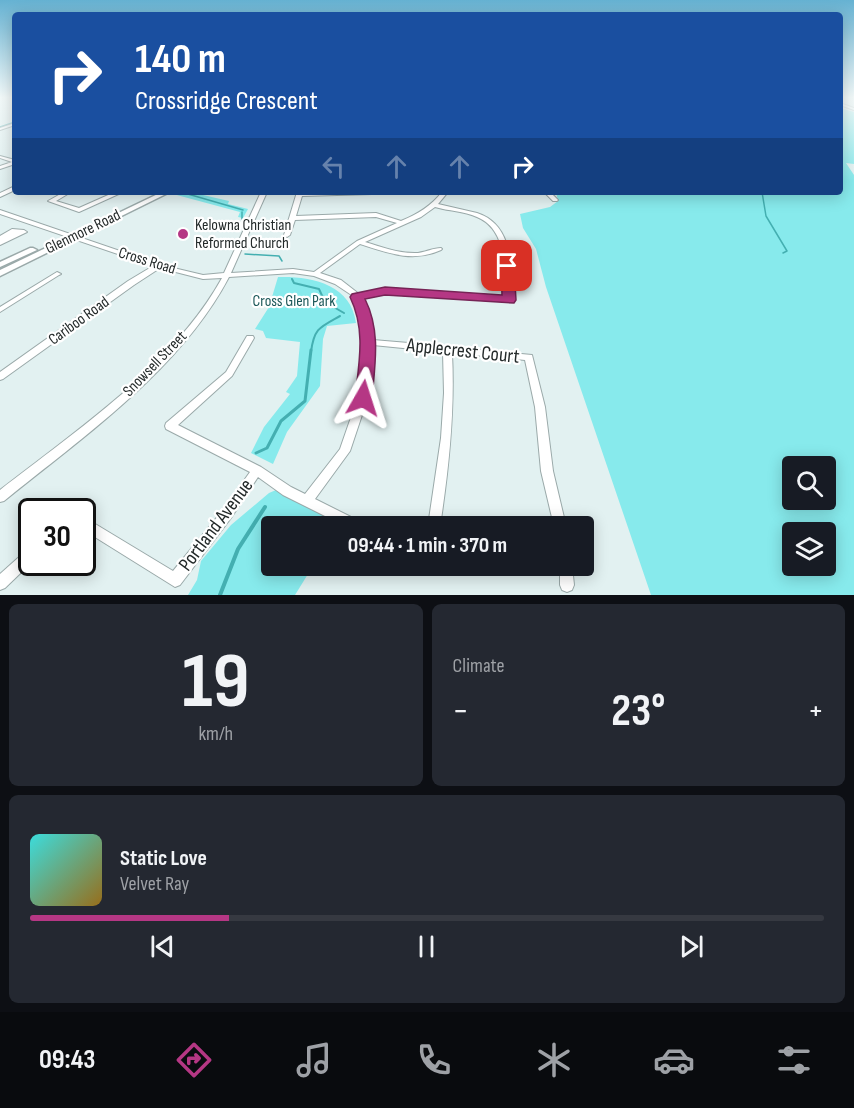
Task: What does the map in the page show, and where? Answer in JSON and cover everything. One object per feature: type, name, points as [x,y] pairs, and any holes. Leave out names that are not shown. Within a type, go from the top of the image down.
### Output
[{"type":"main road","name":"Glenmore Road","points":[[0,273],[67,236],[151,195]]},
{"type":"main road","name":"Glenmore Road","points":[[0,265],[160,195]]},
{"type":"street","points":[[62,195],[51,201],[79,210],[113,195]]},
{"type":"street","name":"Snowsell Street","points":[[0,497],[109,411],[169,355],[212,299],[227,275],[263,195]]},
{"type":"street","points":[[287,235],[299,195]]},
{"type":"street","points":[[315,274],[359,242],[434,206],[443,195]]},
{"type":"street","points":[[550,195],[555,200]]},
{"type":"street","points":[[307,501],[345,451],[363,398],[369,342],[365,313],[357,297],[385,291],[509,300],[507,249],[495,227],[478,215],[434,206]]},
{"type":"street","name":"Cross Road","points":[[0,212],[159,266],[203,277],[293,271],[315,274],[338,282],[357,297]]},
{"type":"street","points":[[292,218],[376,215],[399,222]]},
{"type":"street","points":[[0,243],[23,233],[23,230],[12,231],[3,237]]},
{"type":"street","points":[[3,237],[15,237]]},
{"type":"street","points":[[359,242],[402,254],[431,254],[439,249]]},
{"type":"street","name":"Cariboo Road","points":[[0,377],[131,283],[159,266]]},
{"type":"street","points":[[0,310],[57,274]]},
{"type":"street","points":[[250,338],[230,374],[170,426],[257,470],[287,491],[337,516]]},
{"type":"street","name":"Applecrest Court","points":[[369,342],[529,357],[540,407],[547,471],[558,516]]},
{"type":"street","points":[[436,516],[449,430],[450,386],[447,348]]},
{"type":"street","name":"Portland Avenue","points":[[96,531],[175,580],[227,514],[257,470]]},
{"type":"street","points":[[0,583],[18,566]]},
{"type":"street","points":[[567,576],[567,585]]},
{"type":"green space","points":[[843,126],[854,126],[854,164],[846,163],[854,175],[854,595],[651,595],[546,287],[536,249],[523,228],[520,214],[550,207],[558,201],[557,195],[843,195]]},
{"type":"green space","points":[[177,195],[203,195],[229,201],[228,204],[248,209],[243,218],[238,217],[240,212]]},
{"type":"green space","name":"Cross Glen Park","points":[[278,277],[303,278],[328,285],[346,299],[353,310],[356,323],[327,326],[323,339],[320,386],[287,432],[273,464],[251,453],[264,427],[290,394],[286,392],[297,376],[300,342],[266,338],[263,331],[255,329],[269,307]]},
{"type":"green space","points":[[276,490],[329,516],[261,516],[261,576],[307,576],[295,595],[188,595],[197,580],[201,561],[231,525],[269,493]]},
{"type":"waterway","points":[[191,195],[243,210]]},
{"type":"waterway","points":[[762,195],[766,216],[787,251],[783,253]]},
{"type":"waterway","points":[[242,212],[242,219]]},
{"type":"waterway","points":[[245,254],[279,256],[282,261]]},
{"type":"waterway","points":[[292,279],[294,283],[319,289],[325,302],[344,313]]},
{"type":"waterway","points":[[311,352],[319,329],[340,316]]},
{"type":"waterway","points":[[256,453],[267,448],[281,421],[305,401],[311,350]]},
{"type":"waterway","points":[[220,595],[238,549],[265,507]]},
{"type":"place","name":"Kelowna Christian Reformed Church","points":[[183,234]]},
{"type":"route","points":[[363,398],[369,342],[365,313],[357,297],[385,291],[509,300],[507,266]]}]
